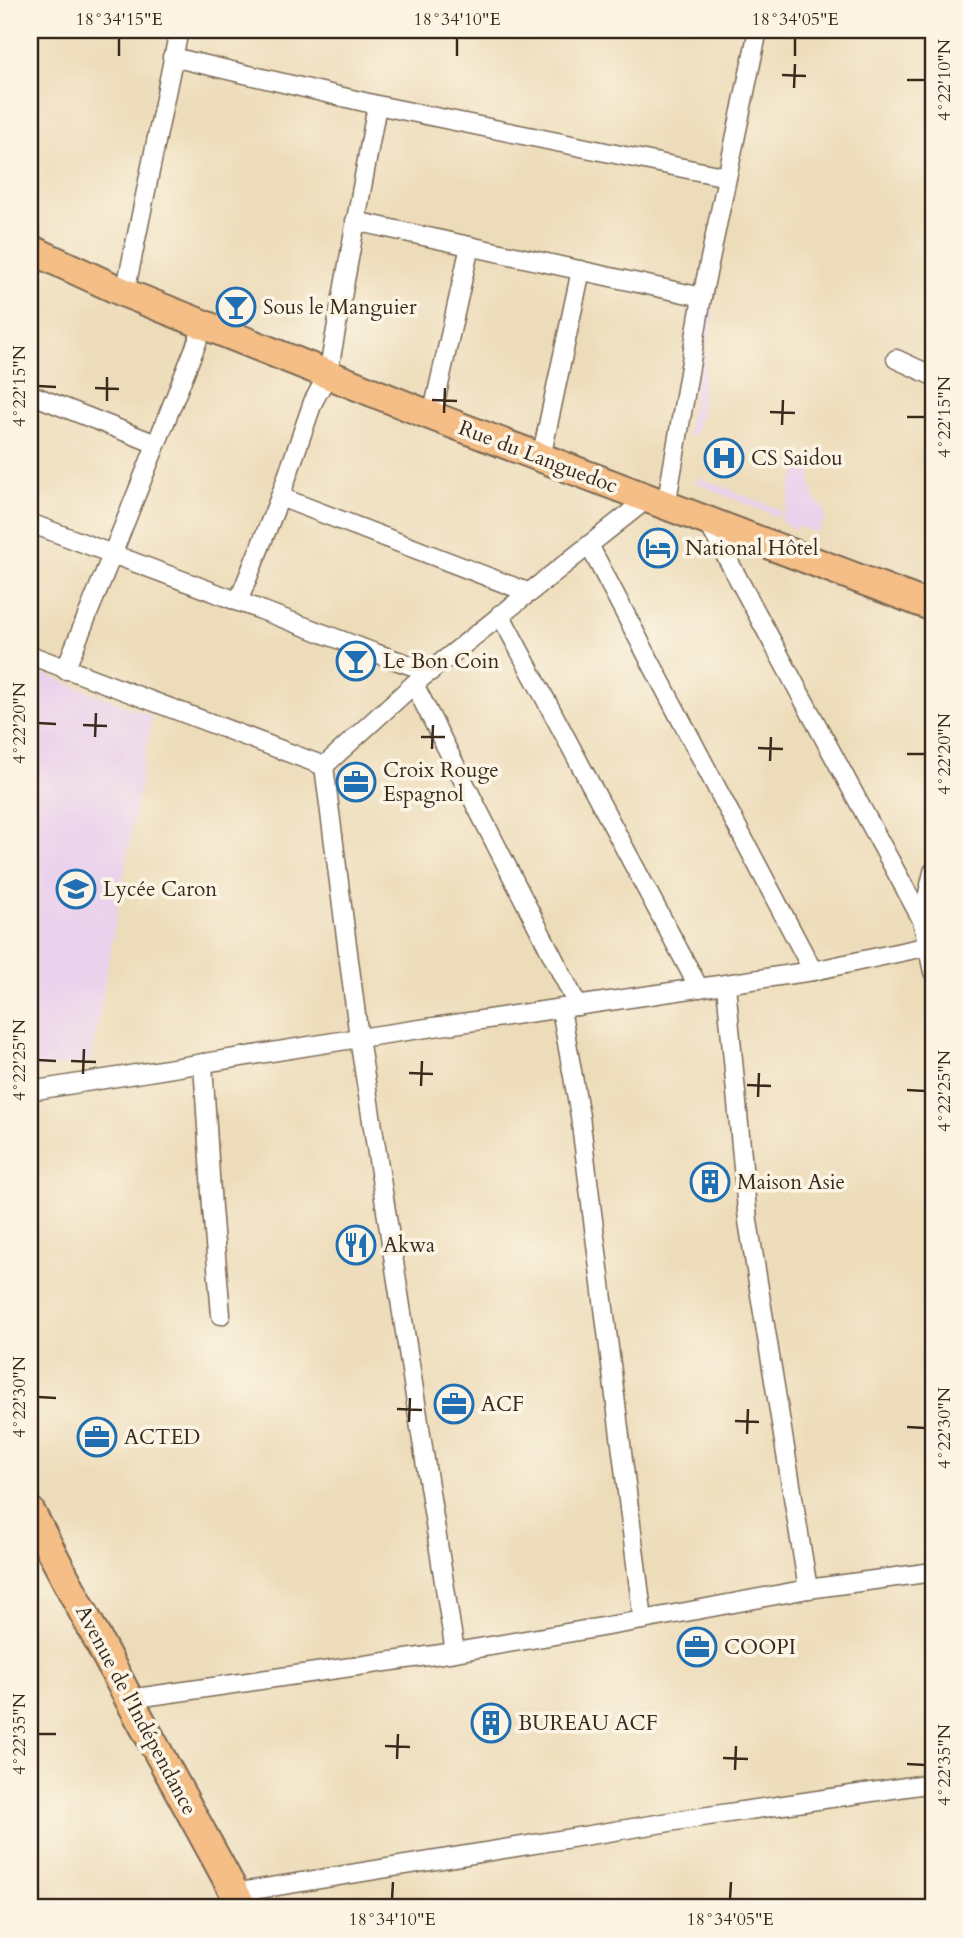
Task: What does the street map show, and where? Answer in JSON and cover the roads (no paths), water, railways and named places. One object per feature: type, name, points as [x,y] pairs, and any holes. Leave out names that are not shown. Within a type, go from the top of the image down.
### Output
[{"type":"main road","name":"Rue du Languedoc","points":[[30,249],[125,293],[432,416],[933,607]]},
{"type":"main road","name":"Avenue de l'Indépendance","points":[[33,1530],[239,1900]]},
{"type":"street","points":[[125,293],[178,30]]},
{"type":"street","points":[[324,766],[414,684],[500,614],[589,545],[656,502],[758,30]]},
{"type":"street","points":[[172,57],[377,105],[727,177]]},
{"type":"street","points":[[238,602],[281,497],[313,402],[328,374],[377,105]]},
{"type":"street","points":[[355,221],[702,297]]},
{"type":"street","points":[[432,416],[470,246]]},
{"type":"street","points":[[541,458],[580,270]]},
{"type":"street","points":[[65,670],[204,325]]},
{"type":"street","points":[[896,359],[933,376]]},
{"type":"street","points":[[30,394],[156,444]]},
{"type":"street","points":[[281,497],[530,593]]},
{"type":"street","points":[[707,521],[922,920],[933,972]]},
{"type":"street","points":[[30,523],[430,672]]},
{"type":"street","points":[[589,545],[813,971]]},
{"type":"street","points":[[500,614],[699,988]]},
{"type":"street","points":[[30,655],[324,766]]},
{"type":"street","points":[[414,684],[569,1007],[580,1116],[643,1620]]},
{"type":"street","points":[[324,766],[359,1038],[455,1652]]},
{"type":"street","points":[[922,920],[933,872]]},
{"type":"street","points":[[30,1091],[359,1038],[813,971],[929,946]]},
{"type":"street","points":[[726,985],[748,1222],[808,1590]]},
{"type":"street","points":[[202,1063],[221,1315]]},
{"type":"street","points":[[129,1699],[455,1652],[808,1590],[933,1572]]},
{"type":"street","points":[[239,1900],[688,1819],[933,1783]]},
{"type":"place","name":"Sous le Manguier","points":[[236,307]]},
{"type":"place","name":"CS Saidou","points":[[724,458]]},
{"type":"place","name":"National Hôtel","points":[[658,548]]},
{"type":"place","name":"Le Bon Coin","points":[[356,661]]},
{"type":"place","name":"Croix Rouge Espagnol","points":[[356,782]]},
{"type":"place","name":"Lycée Caron","points":[[76,889]]},
{"type":"place","name":"Maison Asie","points":[[710,1182]]},
{"type":"place","name":"Akwa","points":[[356,1245]]},
{"type":"place","name":"ACF","points":[[454,1404]]},
{"type":"place","name":"ACTED","points":[[97,1437]]},
{"type":"place","name":"COOPI","points":[[697,1647]]},
{"type":"place","name":"BUREAU ACF","points":[[491,1723]]}]
